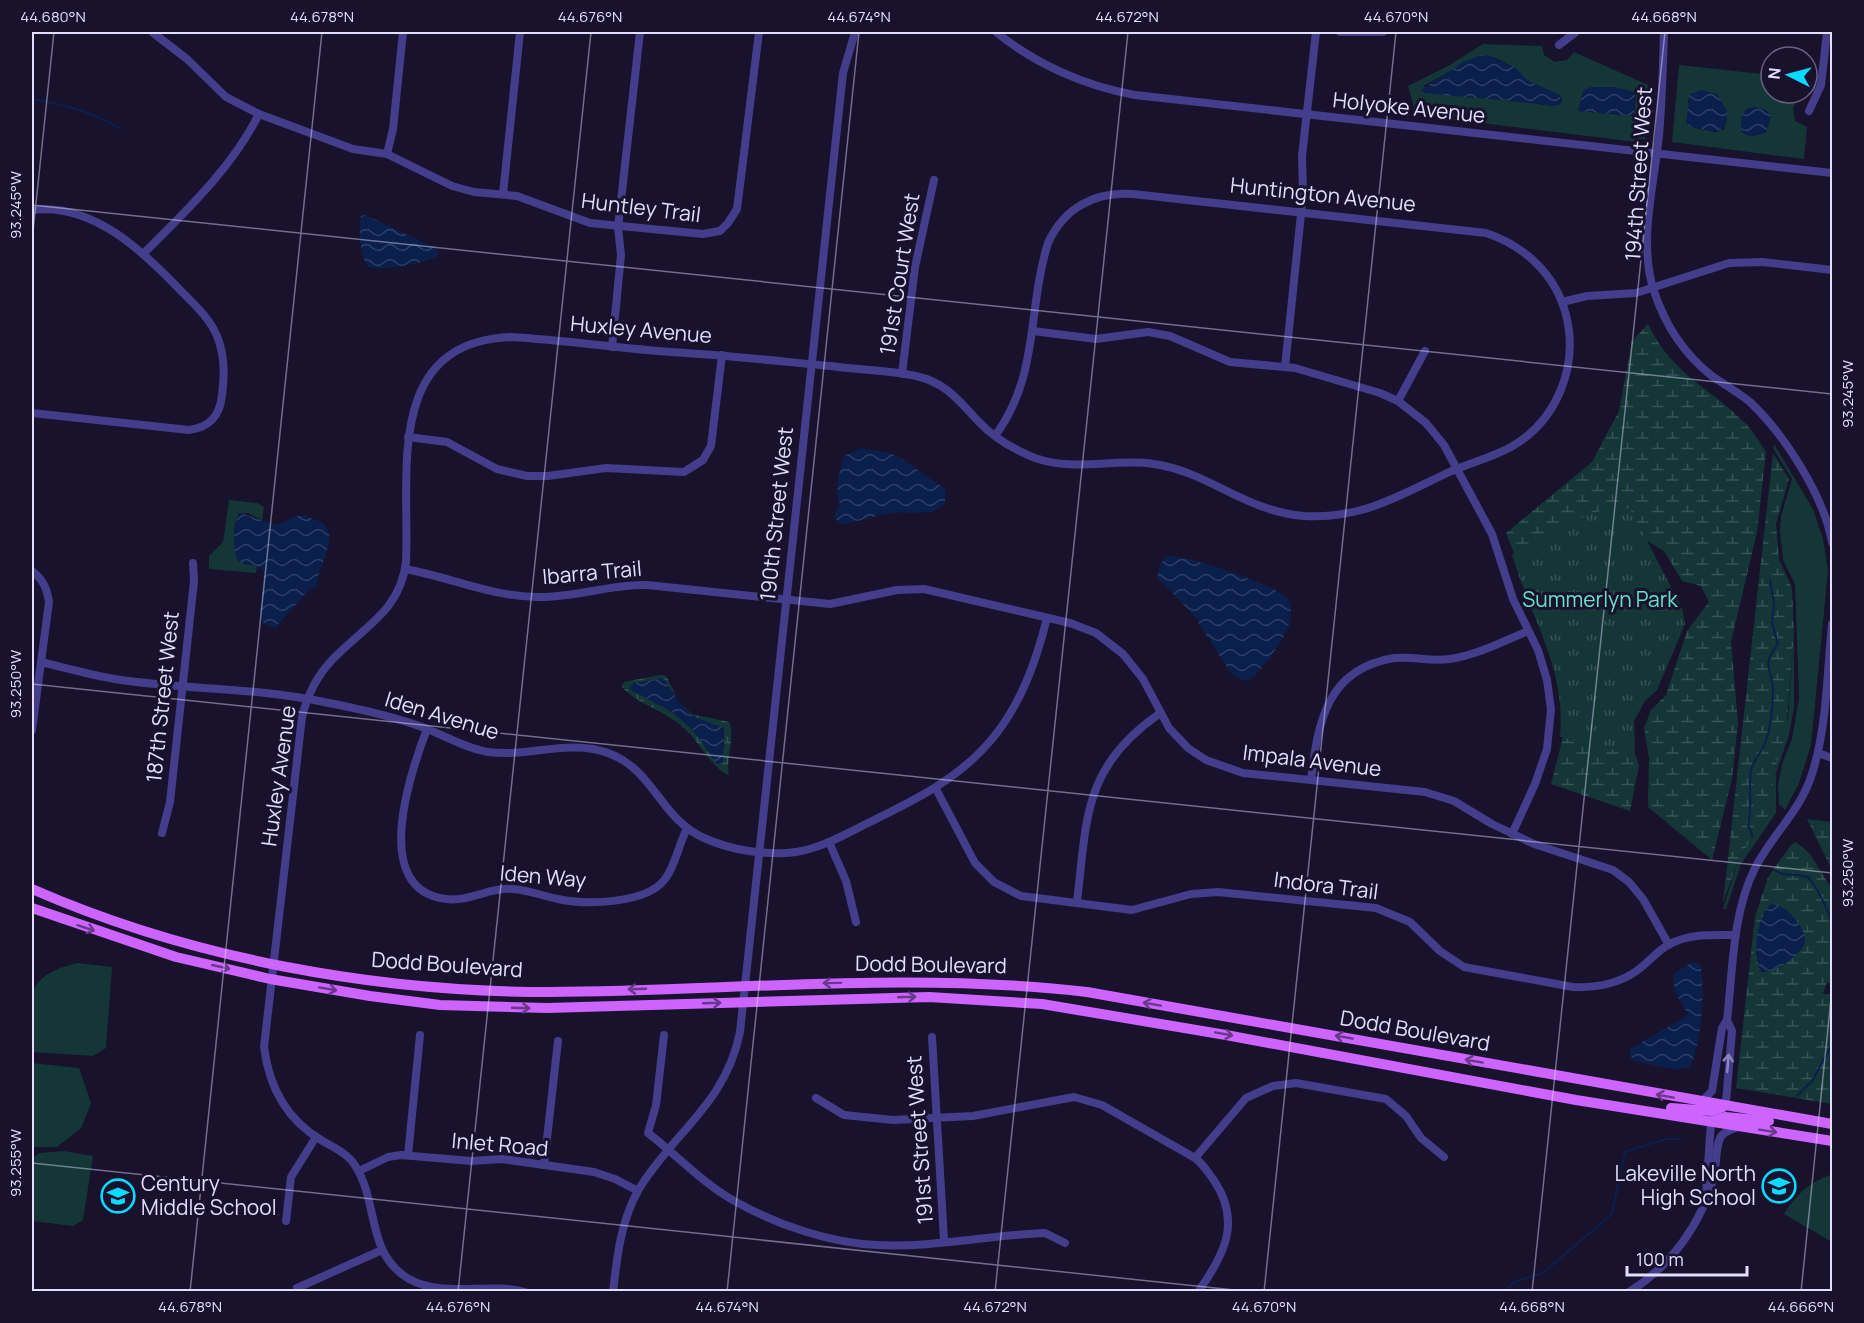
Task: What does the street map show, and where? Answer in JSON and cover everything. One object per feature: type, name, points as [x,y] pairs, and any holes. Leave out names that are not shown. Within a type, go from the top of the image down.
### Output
[{"type":"main road","name":"Dodd Boulevard","points":[[32,889],[138,928],[272,963],[372,980],[492,991],[554,992],[744,985],[987,983],[1087,992],[1833,1124]]},
{"type":"main road","name":"Dodd Boulevard","points":[[32,908],[172,956],[270,979],[370,996],[440,1005],[547,1008],[929,997],[1042,1004],[1226,1035],[1576,1100],[1833,1141]]},
{"type":"main road","points":[[1576,1100],[1588,1096],[1712,1112],[1723,1106]]},
{"type":"main road","points":[[1711,1122],[1725,1117],[1746,1118],[1833,1131]]},
{"type":"street","name":"Huntley Trail","points":[[152,32],[187,59],[226,97],[260,114],[364,151],[387,154],[452,186],[474,192],[503,194],[537,201],[580,221],[711,234],[728,223],[737,209],[759,32]]},
{"type":"street","points":[[387,154],[393,129],[404,32]]},
{"type":"street","points":[[503,194],[520,32]]},
{"type":"street","points":[[612,347],[621,255],[618,226],[640,32]]},
{"type":"street","name":"190th Street West","points":[[613,1292],[622,1235],[638,1191],[703,1112],[724,1081],[738,1043],[843,73],[855,32]]},
{"type":"street","name":"Holyoke Avenue","points":[[996,32],[1049,66],[1112,91],[1833,173]]},
{"type":"street","points":[[1285,367],[1301,211],[1302,156],[1316,32]]},
{"type":"street","points":[[1340,32],[1383,32]]},
{"type":"street","points":[[1559,45],[1576,32]]},
{"type":"street","name":"194th Street West","points":[[1664,32],[1663,86],[1648,235],[1653,289],[1674,335],[1692,358],[1749,402],[1772,426],[1819,501],[1833,542]]},
{"type":"street","points":[[1809,111],[1821,85],[1827,32]]},
{"type":"street","points":[[143,254],[201,196],[248,136],[260,114]]},
{"type":"street","name":"191st Court West","points":[[902,374],[915,267],[934,180]]},
{"type":"street","name":"Huntington Avenue","points":[[995,436],[1018,398],[1033,331],[1044,254],[1052,234],[1069,213],[1096,197],[1123,193],[1468,229],[1492,235],[1514,245],[1535,261],[1551,280],[1562,302],[1569,329],[1570,355],[1564,383],[1552,407],[1537,426],[1517,443],[1457,468]]},
{"type":"street","points":[[32,210],[50,208],[85,217],[119,235],[143,254],[203,313],[217,335],[224,363],[221,406],[206,427],[189,430],[32,413]]},
{"type":"street","points":[[1562,302],[1587,296],[1627,295],[1653,289],[1717,266],[1737,262],[1833,270]]},
{"type":"street","points":[[1033,331],[1096,339],[1136,332],[1181,339],[1207,354],[1230,362],[1285,367],[1320,374],[1398,401],[1433,430],[1457,468],[1495,540],[1513,599],[1538,650],[1547,680],[1550,719],[1540,770],[1512,834]]},
{"type":"street","name":"Huxley Avenue","points":[[359,1171],[345,1154],[316,1137],[290,1114],[270,1079],[264,1047],[299,732],[307,699],[330,662],[366,632],[398,592],[405,568],[408,437],[413,408],[425,383],[443,362],[466,347],[484,340],[511,337],[722,355],[927,378],[947,387],[995,436],[1025,454],[1058,464],[1080,466],[1138,462],[1172,468],[1194,475],[1251,504],[1303,515],[1342,514],[1375,507],[1457,468]]},
{"type":"street","points":[[1398,401],[1425,351]]},
{"type":"street","points":[[408,437],[447,442],[497,469],[527,476],[548,476],[606,468],[684,472],[699,464],[711,446],[722,355]]},
{"type":"street","name":"187th Street West","points":[[162,833],[168,813],[194,581],[194,563]]},
{"type":"street","name":"Ibarra Trail","points":[[405,568],[488,591],[524,596],[568,595],[641,585],[786,599]]},
{"type":"street","points":[[32,571],[40,578],[47,590],[49,602],[32,729]]},
{"type":"street","name":"Impala Avenue","points":[[786,599],[836,603],[897,590],[924,589],[1084,628],[1119,650],[1143,679],[1159,714],[1188,748],[1218,765],[1243,772],[1437,795],[1459,804],[1512,834],[1546,848],[1602,864],[1621,875],[1643,899],[1668,945]]},
{"type":"street","name":"Iden Avenue","points":[[41,662],[117,679],[307,699],[427,729],[466,746],[490,752],[530,753],[574,748],[612,754],[646,778],[671,812],[687,829],[719,844],[759,851],[797,852],[829,842],[936,789],[977,755],[1004,722],[1032,671],[1047,618]]},
{"type":"street","points":[[1700,1102],[1708,1098],[1712,1091],[1722,1028],[1727,1020],[1736,935],[1742,903],[1754,872],[1797,807],[1810,781],[1818,753],[1833,624]]},
{"type":"street","points":[[1311,780],[1317,730],[1324,711],[1339,688],[1359,672],[1393,659],[1435,660],[1465,656],[1528,631]]},
{"type":"street","points":[[1077,902],[1088,812],[1096,785],[1119,748],[1159,714]]},
{"type":"street","name":"Iden Way","points":[[427,729],[408,785],[401,848],[403,861],[413,880],[434,896],[458,899],[505,888],[574,901],[637,898],[654,890],[667,877],[687,829]]},
{"type":"street","points":[[1818,753],[1833,758]]},
{"type":"street","name":"Indora Trail","points":[[936,789],[970,855],[994,882],[1026,898],[1132,910],[1191,894],[1218,892],[1376,909],[1410,922],[1445,955],[1464,967],[1574,987],[1600,986],[1617,981],[1635,972],[1668,945],[1695,936],[1736,935]]},
{"type":"street","points":[[829,842],[846,881],[856,922]]},
{"type":"street","points":[[1723,1106],[1726,1102],[1732,1031],[1727,1020]]},
{"type":"street","points":[[408,1155],[420,1035]]},
{"type":"street","points":[[664,1035],[656,1105],[648,1133],[707,1184],[737,1203],[803,1230],[876,1245],[1045,1233],[1065,1243]]},
{"type":"street","name":"191st Street West","points":[[932,1037],[944,1240]]},
{"type":"street","points":[[544,1165],[558,1041]]},
{"type":"street","points":[[1195,1158],[1246,1098],[1273,1086],[1296,1083],[1386,1099],[1406,1116],[1421,1138],[1444,1157]]},
{"type":"street","points":[[816,1098],[836,1112],[893,1120],[936,1119],[984,1114],[1074,1097],[1102,1105],[1195,1158],[1202,1163],[1220,1189],[1229,1212],[1227,1239],[1217,1265],[1198,1292]]},
{"type":"street","points":[[1706,1195],[1711,1122]]},
{"type":"street","points":[[1629,1292],[1656,1272],[1681,1245],[1698,1215],[1715,1173],[1719,1141],[1723,1134],[1738,1127]]},
{"type":"street","points":[[286,1221],[291,1177],[316,1137]]},
{"type":"street","name":"Inlet Road","points":[[359,1171],[388,1157],[408,1155],[471,1161],[502,1159],[604,1175],[638,1191]]},
{"type":"street","points":[[359,1171],[382,1250],[401,1274],[422,1284],[445,1288],[496,1287],[525,1292]]},
{"type":"street","points":[[297,1288],[382,1250]]},
{"type":"green space","points":[[1483,44],[1542,46],[1544,55],[1555,62],[1567,60],[1574,52],[1648,85],[1644,134],[1646,139],[1637,139],[1637,142],[1416,115],[1408,86],[1448,66]],"holes":[[[1481,55],[1504,62],[1531,83],[1562,98],[1561,104],[1552,106],[1470,97],[1423,86]],[[1591,87],[1614,87],[1636,95],[1634,116],[1578,111],[1583,91]]]},
{"type":"green space","points":[[1679,65],[1759,74],[1759,105],[1794,105],[1795,121],[1807,127],[1804,159],[1672,142]],"holes":[[[1688,99],[1727,117],[1724,130],[1715,132],[1691,127]],[[1753,107],[1766,110],[1771,116],[1766,132],[1753,136],[1741,131],[1742,116]]]},
{"type":"green space","points":[[1648,324],[1668,356],[1747,425],[1766,452],[1757,532],[1731,642],[1738,723],[1732,779],[1712,860],[1648,807],[1649,758],[1644,728],[1651,710],[1666,695],[1687,631],[1709,602],[1701,586],[1682,581],[1664,551],[1631,531],[1521,570],[1506,533],[1592,462],[1619,411],[1632,341]]},
{"type":"green space","points":[[1774,444],[1813,509],[1823,539],[1828,571],[1811,745],[1799,783],[1785,810],[1779,804],[1778,786],[1782,764],[1792,739],[1799,698],[1795,584],[1783,560],[1780,532],[1781,516],[1792,479],[1773,448]]},
{"type":"green space","points":[[1773,453],[1789,479],[1776,524],[1779,559],[1792,588],[1794,632],[1786,734],[1775,768],[1770,813],[1739,858],[1723,903]]},
{"type":"green space","points":[[229,500],[257,503],[264,507],[262,520],[248,513],[239,513],[234,532],[236,545],[244,564],[257,566],[256,573],[209,569],[209,556],[223,542]]},
{"type":"green space","name":"Summerlyn Park","points":[[1624,506],[1631,511],[1682,608],[1685,624],[1657,690],[1645,701],[1634,721],[1635,754],[1560,737],[1561,712],[1553,666],[1512,554],[1535,549],[1552,533],[1591,513]]},
{"type":"green space","points":[[1794,632],[1794,707],[1789,735],[1776,773],[1776,813],[1741,864],[1726,909],[1723,909],[1739,858],[1770,813],[1775,768],[1788,719]]},
{"type":"green space","points":[[660,675],[666,676],[677,697],[661,678],[632,684],[645,696],[684,722],[717,764],[724,747],[724,728],[694,717],[679,699],[692,714],[729,722],[731,734],[729,775],[713,763],[680,725],[629,694],[622,687],[624,682]]},
{"type":"green space","points":[[1563,737],[1635,754],[1639,765],[1630,811],[1551,784]]},
{"type":"green space","points":[[1807,819],[1832,822],[1830,839],[1832,870]]},
{"type":"green space","points":[[1796,842],[1810,854],[1832,889],[1832,985],[1827,982],[1823,994],[1832,994],[1832,1104],[1736,1088],[1755,917],[1768,877],[1791,845]],"holes":[[[1786,909],[1796,922],[1805,942],[1802,947],[1785,959],[1759,968],[1756,952],[1764,912]]]},
{"type":"green space","points":[[78,963],[112,967],[106,1048],[93,1056],[32,1052],[30,1019],[32,994],[37,984],[46,975]]},
{"type":"green space","points":[[32,1063],[79,1068],[91,1103],[81,1128],[57,1147],[32,1147]]},
{"type":"green space","points":[[64,1151],[93,1156],[83,1220],[73,1226],[32,1221],[32,1159],[39,1153]]},
{"type":"green space","points":[[1832,1174],[1832,1242],[1784,1214],[1804,1190]]},
{"type":"water","points":[[1481,55],[1515,67],[1527,80],[1560,95],[1561,104],[1552,106],[1424,93],[1421,90],[1463,62]]},
{"type":"water","points":[[1591,87],[1614,87],[1635,92],[1634,116],[1578,111],[1583,91]]},
{"type":"water","points":[[1701,90],[1717,94],[1727,111],[1726,124],[1720,132],[1691,127],[1686,123],[1690,94]]},
{"type":"water","points":[[1753,107],[1766,110],[1771,116],[1766,132],[1750,135],[1741,131],[1742,116],[1746,109]]},
{"type":"water","points":[[365,215],[436,248],[438,256],[404,266],[368,267],[361,249],[360,235],[361,216]]},
{"type":"water","points":[[861,448],[890,453],[945,489],[942,506],[927,512],[891,513],[841,525],[834,516],[840,504],[838,486],[841,467],[844,456]]},
{"type":"water","points":[[241,513],[276,525],[295,517],[305,516],[325,525],[329,532],[327,551],[317,587],[310,589],[275,628],[263,623],[260,617],[264,572],[259,567],[239,562],[237,558],[234,544],[235,529]]},
{"type":"water","points":[[1167,556],[1192,560],[1228,571],[1278,591],[1287,597],[1291,607],[1287,629],[1275,651],[1253,678],[1246,681],[1232,675],[1195,617],[1157,577],[1160,564]]},
{"type":"water","points":[[664,679],[678,701],[694,717],[724,728],[723,763],[717,764],[693,730],[671,711],[629,689],[632,684]]},
{"type":"water","points":[[1771,904],[1777,905],[1794,917],[1802,929],[1805,941],[1800,951],[1780,967],[1761,972],[1756,946],[1757,936],[1762,919]]},
{"type":"water","points":[[1692,962],[1700,964],[1702,1001],[1697,1047],[1689,1068],[1672,1069],[1634,1061],[1630,1056],[1630,1049],[1687,1016],[1688,1013],[1675,990],[1673,979],[1674,974]]},
{"type":"waterway","points":[[32,99],[78,110],[121,129]]},
{"type":"waterway","points":[[1753,837],[1748,825],[1751,770],[1764,746],[1770,726],[1773,684],[1768,663],[1778,644],[1772,623],[1774,603],[1770,580]]},
{"type":"waterway","points":[[1775,870],[1783,874],[1809,878],[1832,922]]},
{"type":"waterway","points":[[1797,1096],[1812,1081],[1832,1045]]},
{"type":"waterway","points":[[1504,1292],[1514,1282],[1543,1273],[1612,1214],[1625,1152],[1666,1139],[1680,1139]]},
{"type":"place","name":"Lakeville North High School","points":[[1779,1186]]},
{"type":"place","name":"Century Middle School","points":[[118,1196]]}]
